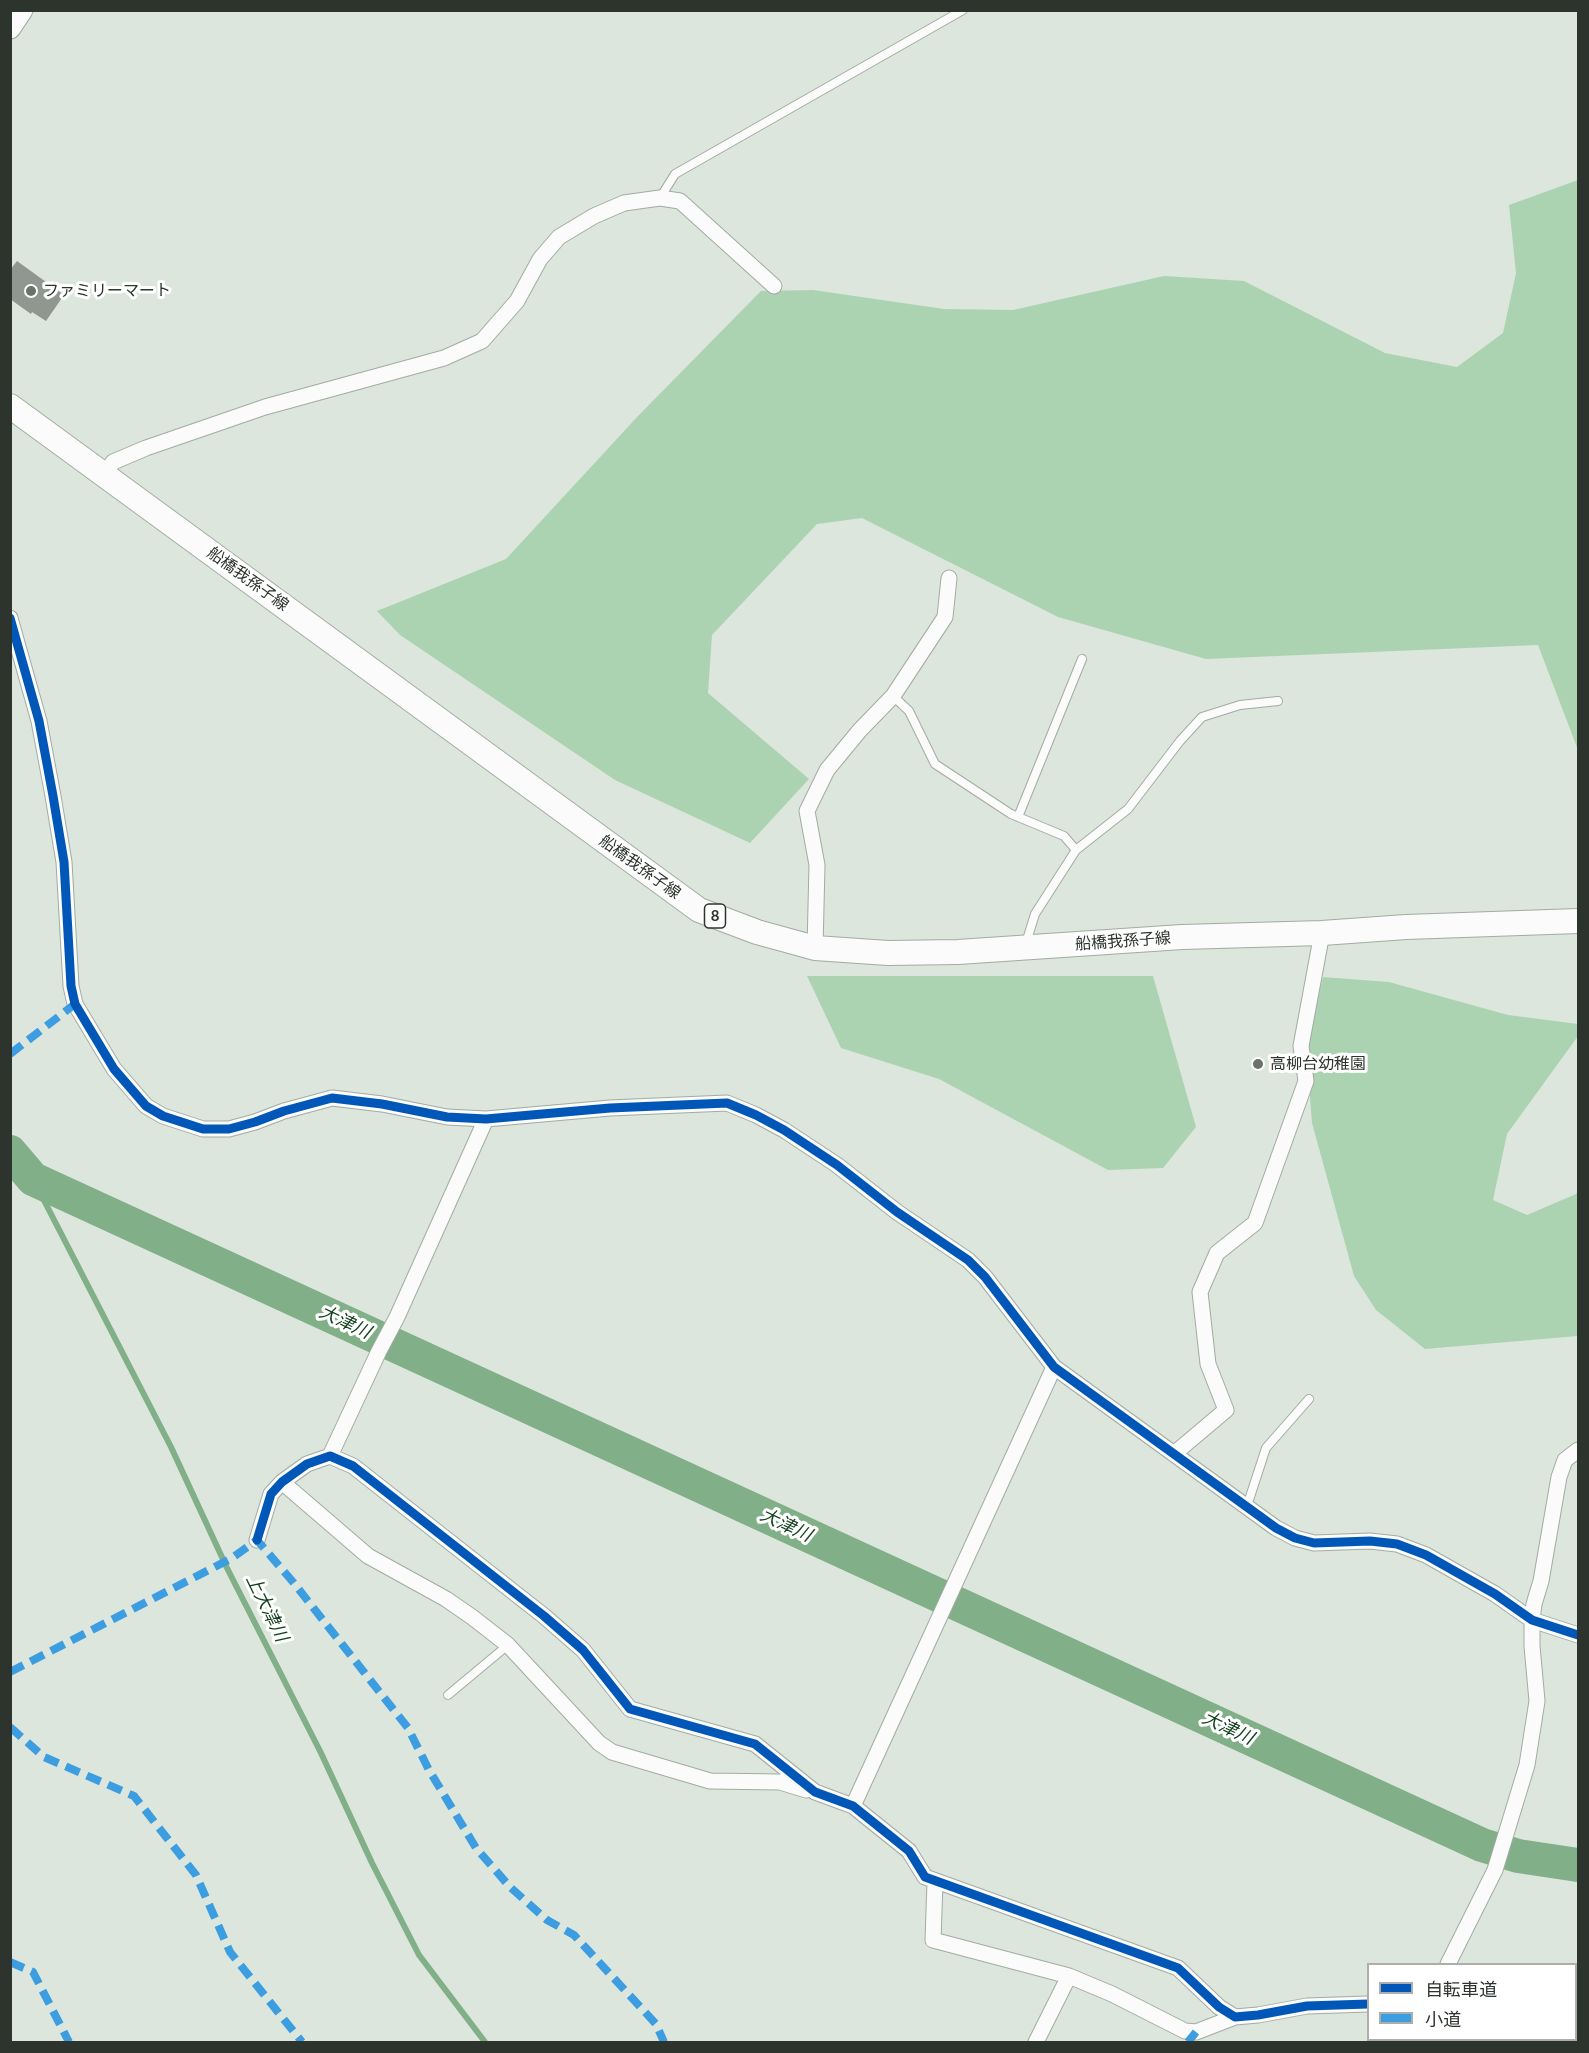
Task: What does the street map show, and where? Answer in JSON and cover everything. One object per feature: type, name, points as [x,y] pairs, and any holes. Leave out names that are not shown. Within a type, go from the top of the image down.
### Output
[{"type":"main road","name":"船橋我孫子線","points":[[10,406],[699,910],[757,932],[815,948],[888,953],[958,952],[1182,937],[1578,921]]},
{"type":"street","points":[[10,28],[22,10]]},
{"type":"street","points":[[105,475],[113,462],[146,448],[265,407],[444,358],[482,341],[517,302],[540,259],[559,237],[594,216],[624,203],[660,198],[680,201],[774,286]]},
{"type":"street","points":[[815,948],[817,865],[807,811],[827,770],[893,696],[945,617],[949,578]]},
{"type":"street","points":[[10,618],[39,721],[53,796],[64,862],[71,986],[75,1004],[114,1069],[146,1106],[164,1116],[203,1130],[229,1129],[332,1098],[382,1104],[447,1117],[486,1119],[610,1108],[727,1103],[784,1130],[837,1165],[897,1212],[968,1260],[985,1277],[1054,1367],[1276,1528],[1295,1538],[1314,1543],[1397,1544],[1425,1554],[1495,1594],[1532,1620],[1578,1635]]},
{"type":"street","points":[[1174,1453],[1226,1410],[1208,1364],[1200,1292],[1217,1253],[1255,1223],[1306,1081],[1301,1046],[1322,933]]},
{"type":"street","points":[[330,1456],[397,1317],[486,1119]]},
{"type":"street","points":[[853,1806],[1054,1367]]},
{"type":"street","points":[[1449,1963],[1495,1870],[1527,1765],[1538,1701],[1532,1646],[1532,1620],[1559,1477],[1565,1460],[1578,1450]]},
{"type":"street","points":[[257,1540],[271,1494],[282,1482],[307,1464],[330,1456],[353,1466],[544,1616],[583,1650],[630,1709],[755,1744],[815,1792]]},
{"type":"street","points":[[282,1482],[368,1556],[446,1599],[508,1645],[599,1743],[612,1752],[710,1781],[780,1782],[853,1806],[909,1851],[925,1877],[1178,1968],[1219,2007],[1235,2017]]},
{"type":"street","points":[[935,1882],[933,1940],[1069,1976],[1112,1994],[1185,2031],[1196,2032],[1235,2017],[1307,2006],[1367,2004]]},
{"type":"street","points":[[1036,2043],[1069,1976]]},
{"type":"lane","points":[[660,198],[675,174],[963,10]]},
{"type":"lane","points":[[1018,817],[1082,659]]},
{"type":"lane","points":[[893,696],[909,711],[935,764],[1018,817],[1064,836],[1076,850]]},
{"type":"lane","points":[[1025,948],[1035,914],[1076,850],[1128,808],[1180,741],[1202,717],[1240,705],[1278,701]]},
{"type":"lane","points":[[1247,1506],[1266,1448],[1309,1399]]},
{"type":"lane","points":[[448,1695],[508,1645]]},
{"type":"green space","points":[[1578,180],[1578,750],[1538,645],[1206,659],[1058,617],[862,518],[817,524],[712,635],[708,693],[809,779],[750,843],[615,780],[400,635],[377,611],[506,559],[638,416],[761,291],[813,290],[944,309],[1013,310],[1164,276],[1244,281],[1385,353],[1457,367],[1503,333],[1516,273],[1509,205]]},
{"type":"green space","points":[[807,976],[1153,976],[1196,1127],[1163,1168],[1108,1170],[939,1079],[841,1048]]},
{"type":"green space","points":[[1323,977],[1389,982],[1508,1015],[1578,1024],[1578,1036],[1507,1134],[1493,1200],[1527,1215],[1576,1194],[1578,1191],[1578,1336],[1425,1349],[1376,1310],[1354,1276],[1312,1123],[1306,1045]]},
{"type":"building","points":[[17,261],[64,295],[46,321],[32,312],[31,314],[10,299],[10,270]]},
{"type":"waterway","name":"大津川","points":[[10,1152],[33,1179],[1482,1845],[1518,1856],[1578,1865]]},
{"type":"waterway","name":"上大津川","points":[[33,1179],[171,1447],[227,1568],[321,1753],[372,1863],[419,1955],[485,2042]]},
{"type":"marked path","points":[[10,1054],[75,1004]]},
{"type":"marked path","points":[[10,1672],[232,1558],[257,1540],[408,1728],[429,1770],[476,1848],[510,1887],[547,1920],[574,1935],[656,2024],[664,2042]]},
{"type":"marked path","points":[[10,1727],[44,1757],[134,1796],[196,1875],[230,1952],[302,2042]]},
{"type":"marked path","points":[[10,1962],[33,1972],[69,2042]]},
{"type":"marked path","points":[[1188,2042],[1196,2032]]},
{"type":"cycle path","points":[[10,618],[39,721],[53,796],[64,862],[71,986],[75,1004],[114,1069],[146,1106],[163,1116],[203,1129],[229,1129],[332,1098],[382,1104],[447,1117],[486,1119],[610,1108],[727,1103],[784,1130],[837,1165],[897,1212],[968,1260],[985,1277],[1054,1367],[1276,1528],[1295,1538],[1314,1543],[1370,1541],[1397,1544],[1426,1555],[1495,1594],[1532,1620],[1578,1635]]},
{"type":"cycle path","points":[[257,1540],[271,1494],[282,1482],[307,1464],[330,1456],[353,1466],[544,1616],[583,1650],[630,1709],[755,1744],[815,1792],[853,1806],[909,1851],[925,1877],[1178,1968],[1219,2007],[1235,2017],[1307,2006],[1367,2004]]},
{"type":"place","name":"ファミリーマート","points":[[31,291]]},
{"type":"place","name":"高柳台幼稚園","points":[[1258,1064]]}]
